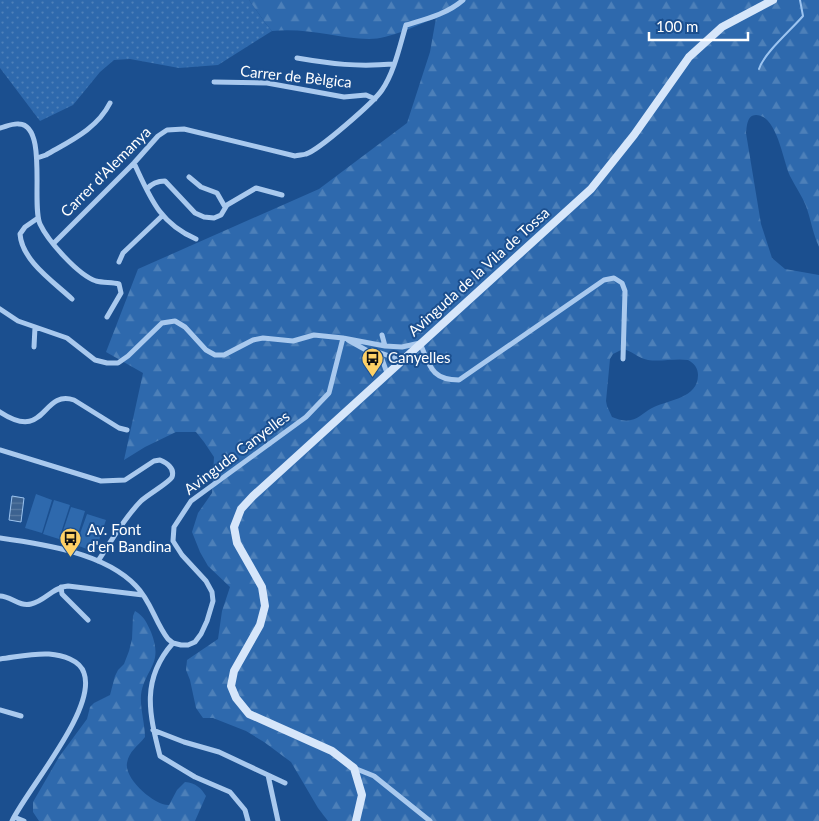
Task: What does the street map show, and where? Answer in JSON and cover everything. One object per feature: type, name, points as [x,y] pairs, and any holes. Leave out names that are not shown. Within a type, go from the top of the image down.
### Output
[{"type":"main road","name":"Avinguda de la Vila de Tossa","points":[[354,768],[332,751],[249,714],[236,698],[231,686],[234,671],[260,625],[265,606],[262,588],[238,543],[234,527],[241,509],[401,360],[591,189],[634,135],[689,57],[722,27],[773,0]]},
{"type":"main road","points":[[354,768],[362,795],[356,821]]},
{"type":"street","name":"Carrer d'Alemanya","points":[[54,243],[134,163],[158,136],[167,130],[173,128],[184,129],[295,156],[306,154],[317,148],[383,90],[406,25],[437,16],[463,0]]},
{"type":"street","points":[[297,58],[344,66],[393,64]]},
{"type":"street","name":"Carrer de Bèlgica","points":[[214,82],[267,83],[344,98],[366,95],[375,98]]},
{"type":"street","points":[[37,158],[46,155],[93,126],[104,115],[110,103]]},
{"type":"street","points":[[0,128],[18,123],[26,126],[31,132],[37,158],[36,208],[39,224],[73,266],[95,280],[119,284],[122,292],[107,316]]},
{"type":"street","points":[[134,163],[162,216],[183,233],[196,239]]},
{"type":"street","points":[[189,177],[201,187],[217,193],[225,207]]},
{"type":"street","points":[[147,189],[151,184],[165,181],[195,213],[204,217],[214,218],[221,215],[225,207],[256,188],[282,195]]},
{"type":"street","points":[[119,262],[123,253],[162,216]]},
{"type":"street","points":[[38,218],[25,227],[20,234],[20,241],[31,260],[72,299]]},
{"type":"street","points":[[0,309],[18,321],[67,338],[95,360],[107,363],[118,363],[128,356],[162,323],[175,321],[185,327],[206,350],[215,355],[224,355],[253,340],[263,338],[293,341],[314,335],[385,346],[420,343],[434,374],[445,380],[459,380],[604,280],[614,278],[622,283],[625,291],[623,359]]},
{"type":"street","points":[[34,347],[35,328]]},
{"type":"street","points":[[382,335],[385,346]]},
{"type":"street","points":[[343,338],[382,359],[387,373]]},
{"type":"street","name":"Avinguda Canyelles","points":[[173,643],[188,645],[195,642],[207,621],[213,601],[212,592],[206,581],[182,555],[173,541],[174,527],[191,500],[306,417],[329,393],[343,338]]},
{"type":"street","points":[[362,347],[401,360]]},
{"type":"street","points":[[0,412],[13,420],[33,421],[41,416],[52,403],[60,398],[67,398],[74,400],[119,428],[128,430]]},
{"type":"street","points":[[0,450],[101,481],[125,480],[154,461],[160,460],[169,465],[172,472],[170,480],[142,500],[128,516],[98,561]]},
{"type":"street","points":[[0,538],[40,544],[98,561],[122,574],[136,586],[143,595],[164,634],[173,643],[160,660],[150,687],[150,709],[153,730],[160,756],[195,777],[230,792],[245,810],[248,821]]},
{"type":"street","points":[[0,596],[7,596],[22,604],[32,604],[61,587],[143,595]]},
{"type":"street","points":[[61,587],[62,594],[88,620]]},
{"type":"street","points":[[0,658],[49,654],[63,657],[76,661],[84,672],[86,682],[82,702],[74,722],[13,819],[24,821]]},
{"type":"street","points":[[0,710],[21,716]]},
{"type":"street","points":[[153,730],[184,742],[219,752],[285,783]]},
{"type":"street","points":[[354,768],[374,776],[430,821]]},
{"type":"street","points":[[268,775],[278,821]]},
{"type":"green space","points":[[0,0],[249,0],[272,31],[218,65],[179,68],[130,59],[114,60],[100,72],[73,105],[40,121],[0,68]]},
{"type":"green space","points":[[249,0],[819,0],[819,247],[803,198],[790,176],[778,140],[769,122],[763,117],[753,115],[748,121],[746,133],[761,224],[772,258],[785,269],[819,275],[819,821],[328,821],[318,808],[291,762],[246,731],[213,718],[203,718],[196,708],[186,670],[187,660],[218,639],[222,611],[230,587],[208,566],[192,532],[198,513],[212,493],[214,457],[196,432],[176,432],[124,460],[143,373],[106,352],[138,269],[319,189],[407,123],[430,52],[436,18],[394,34],[369,39],[297,30],[272,31]],"holes":[[[623,349],[648,360],[688,360],[694,364],[697,370],[697,383],[693,389],[682,397],[651,408],[634,419],[628,421],[612,417],[606,401],[610,359],[613,354]]]},
{"type":"green space","points":[[36,494],[52,500],[42,533],[25,528]]},
{"type":"green space","points":[[54,500],[70,505],[59,539],[43,534]]},
{"type":"green space","points":[[71,507],[85,511],[75,544],[60,540]]},
{"type":"green space","points":[[87,514],[106,520],[95,552],[76,545]]},
{"type":"green space","points":[[135,611],[143,617],[151,632],[155,659],[146,678],[141,695],[145,737],[130,755],[127,769],[135,784],[156,801],[163,804],[169,805],[177,790],[185,782],[198,786],[206,796],[195,821],[39,821],[33,812],[33,802],[59,757],[87,719],[90,707],[110,695],[115,676],[124,664],[129,651]]},
{"type":"shaded area","points":[[12,496],[24,498],[21,522],[9,520]]},
{"type":"waterway","points":[[759,69],[766,56],[803,16],[800,0]]},
{"type":"place","name":"Canyelles","points":[[372,377]]},
{"type":"place","name":"Av. Font d'en Bandina","points":[[71,558]]}]
